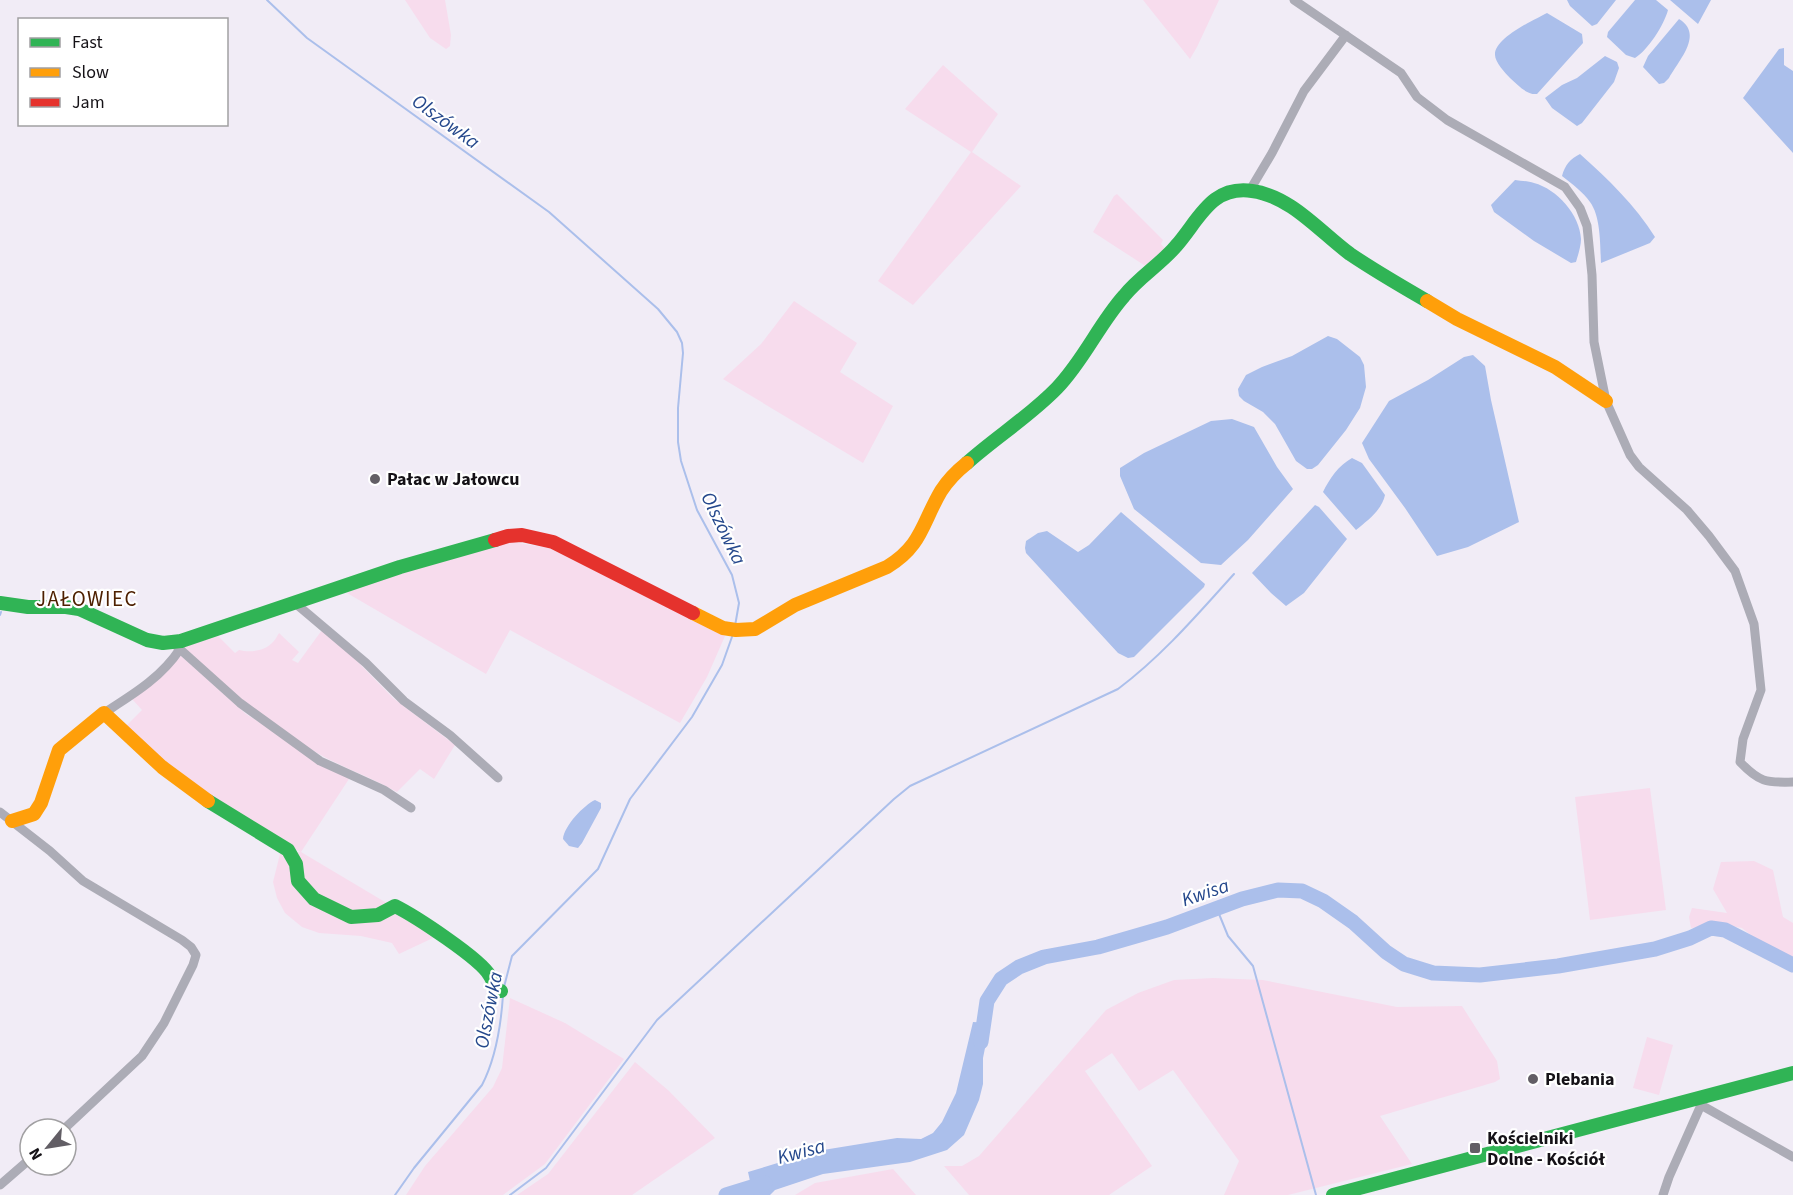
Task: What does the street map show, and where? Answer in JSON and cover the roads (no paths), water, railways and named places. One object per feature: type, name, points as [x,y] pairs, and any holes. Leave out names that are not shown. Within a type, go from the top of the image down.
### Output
[{"type":"street","points":[[1294,0],[1401,73],[1417,97],[1447,120],[1564,187],[1580,208],[1587,225],[1592,275],[1594,342],[1606,401],[1621,437],[1635,461],[1687,510],[1735,572],[1754,624],[1761,690],[1743,739],[1740,762],[1753,776],[1770,783],[1793,782]]},
{"type":"street","points":[[1250,190],[1304,91],[1347,35]]},
{"type":"street","points":[[0,603],[28,607],[79,609],[147,640],[176,645],[400,567],[522,534],[553,542],[723,628],[740,631],[758,629],[791,606],[872,574],[907,553],[921,532],[933,504],[950,480],[1056,388],[1086,351],[1124,296],[1141,277],[1178,245],[1207,206],[1224,194],[1239,190],[1261,193],[1291,208],[1381,275],[1456,318],[1568,374],[1606,401]]},
{"type":"street","points":[[295,603],[366,663],[404,701],[450,735],[498,778]]},
{"type":"street","points":[[12,821],[34,814],[41,803],[59,750],[104,713],[141,690],[171,662],[176,645]]},
{"type":"street","points":[[176,645],[240,704],[320,761],[384,790],[411,808]]},
{"type":"street","points":[[104,713],[162,767],[218,808],[288,850],[296,864],[298,881],[314,899],[351,917],[378,915],[395,906],[413,915],[475,960],[490,975],[495,990],[501,991]]},
{"type":"street","points":[[0,812],[50,851],[83,881],[182,940],[191,947],[196,955],[164,1023],[142,1056],[77,1117]]},
{"type":"street","points":[[1333,1195],[1700,1102],[1793,1073]]},
{"type":"street","points":[[1700,1102],[1793,1157]]},
{"type":"street","points":[[1664,1195],[1669,1177],[1700,1102]]},
{"type":"street","points":[[0,1185],[18,1169]]},
{"type":"water","points":[[1567,0],[1616,0],[1597,24],[1592,26],[1570,6]]},
{"type":"water","points":[[1635,0],[1656,0],[1668,10],[1655,37],[1635,58],[1626,55],[1607,37],[1608,32]]},
{"type":"water","points":[[1670,0],[1711,0],[1698,24]]},
{"type":"water","points":[[1547,13],[1582,34],[1583,43],[1537,94],[1533,94],[1522,89],[1498,64],[1495,58],[1496,49],[1508,36]]},
{"type":"water","points":[[1679,19],[1686,25],[1689,32],[1687,47],[1669,78],[1659,84],[1643,67],[1648,56]]},
{"type":"water","points":[[1784,48],[1784,65],[1793,71],[1793,153],[1743,98],[1779,49]]},
{"type":"water","points":[[1605,56],[1617,62],[1619,68],[1614,82],[1582,123],[1577,126],[1552,108],[1545,98],[1562,85],[1577,78]]},
{"type":"water","points":[[1580,154],[1639,214],[1655,237],[1650,243],[1601,263],[1599,231],[1594,208],[1577,188],[1562,176],[1568,163]]},
{"type":"water","points":[[1515,180],[1543,186],[1559,197],[1572,212],[1580,230],[1581,239],[1576,262],[1571,263],[1534,241],[1494,212],[1491,205]]},
{"type":"water","points":[[1328,336],[1337,339],[1360,357],[1364,365],[1366,387],[1360,408],[1346,430],[1318,465],[1307,469],[1296,461],[1275,424],[1263,412],[1244,401],[1239,396],[1238,389],[1246,375],[1292,356]]},
{"type":"water","points":[[1473,355],[1485,366],[1519,522],[1468,547],[1437,556],[1369,459],[1362,443],[1389,401],[1464,357]]},
{"type":"water","points":[[1232,419],[1254,427],[1277,467],[1293,489],[1248,540],[1221,565],[1201,563],[1134,509],[1120,476],[1120,468],[1144,453],[1211,421]]},
{"type":"water","points":[[1352,458],[1362,463],[1385,495],[1377,510],[1356,530],[1323,492],[1335,473]]},
{"type":"water","points":[[1315,505],[1347,539],[1304,593],[1286,606],[1252,573]]},
{"type":"water","points":[[1121,512],[1205,584],[1134,657],[1128,658],[1118,653],[1026,553],[1025,548],[1026,541],[1038,533],[1047,531],[1078,552],[1089,545]]},
{"type":"water","points":[[595,800],[601,803],[601,808],[582,843],[578,848],[569,846],[563,839],[567,828],[580,811]]},
{"type":"water","points":[[973,1022],[990,1023],[983,1058],[983,1084],[979,1100],[964,1135],[947,1150],[910,1162],[823,1174],[775,1190],[770,1195],[745,1195],[750,1181],[748,1172],[817,1151],[897,1138],[921,1139],[933,1133],[942,1122],[956,1093]]},
{"type":"waterway","name":"Olszówka","points":[[267,0],[307,38],[549,212],[658,309],[677,332],[683,353],[678,408],[678,442],[681,461],[697,510],[732,575],[739,603],[735,626]]},
{"type":"waterway","points":[[510,1195],[546,1168],[657,1020],[894,799],[910,786],[1118,689],[1164,649],[1234,574]]},
{"type":"waterway","name":"Olszówka","points":[[504,987],[512,956],[598,869],[630,799],[692,717],[722,665],[733,634]]},
{"type":"waterway","name":"Kwisa","points":[[981,1042],[987,1001],[1001,979],[1019,967],[1044,957],[1098,947],[1167,927],[1242,899],[1278,890],[1302,891],[1323,901],[1353,922],[1386,952],[1404,964],[1433,973],[1480,975],[1558,966],[1655,949],[1690,938],[1711,928],[1725,930],[1793,965]]},
{"type":"waterway","points":[[1217,909],[1228,936],[1253,966],[1316,1195]]},
{"type":"waterway","name":"Olszówka","points":[[395,1195],[414,1168],[482,1085],[497,1041],[503,995]]},
{"type":"waterway","name":"Kwisa","points":[[726,1195],[765,1183]]},
{"type":"place","name":"Pałac w Jałowcu","points":[[375,479]]},
{"type":"place","name":"Plebania","points":[[1533,1079]]},
{"type":"place","name":"Kościelniki Dolne - Kościół","points":[[1475,1148]]},
{"type":"district","name":"JAŁOWIEC","points":[[87,599]]}]
